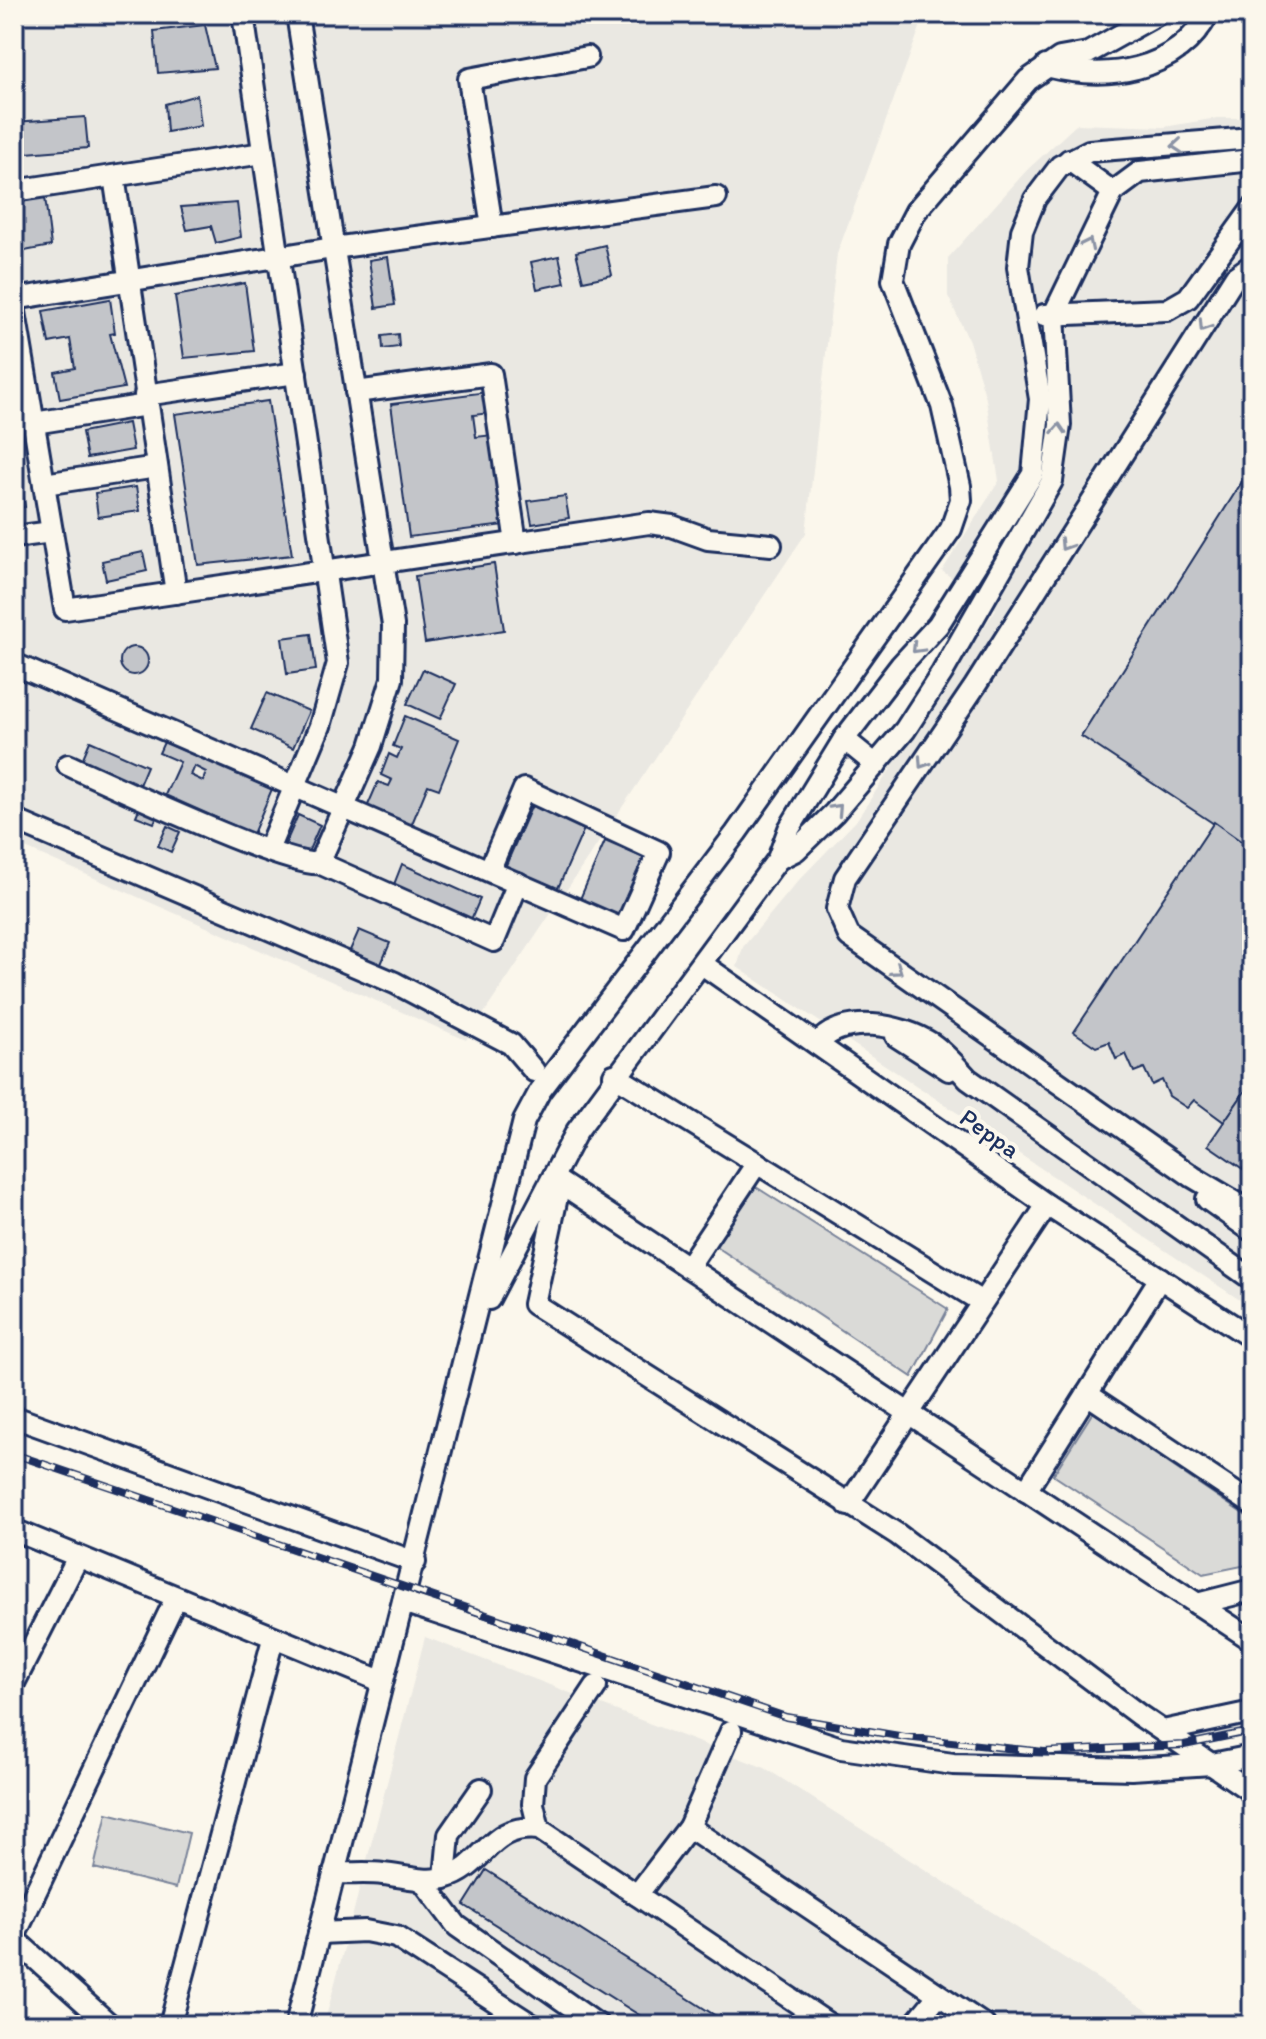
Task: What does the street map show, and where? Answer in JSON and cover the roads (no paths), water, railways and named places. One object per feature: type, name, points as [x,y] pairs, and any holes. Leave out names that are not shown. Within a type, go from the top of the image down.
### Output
[{"type":"street","points":[[243,14],[277,256],[327,571],[338,663],[320,726],[268,850]]},
{"type":"street","points":[[297,14],[393,625],[392,679],[371,746],[319,863]]},
{"type":"street","points":[[296,2025],[524,1121],[540,1091],[736,833],[951,529],[961,500],[942,406],[896,289],[894,264],[899,244],[916,211],[1028,80],[1060,58],[1088,53],[1158,14]]},
{"type":"street","points":[[1046,66],[1077,74],[1099,74],[1167,58],[1185,47],[1208,14]]},
{"type":"street","points":[[492,227],[469,79],[587,57]]},
{"type":"street","points":[[474,1328],[557,1181],[577,1131],[614,1075],[702,964],[778,859],[789,829],[844,739],[901,665],[938,625],[1033,474],[1040,399],[1018,267],[1022,231],[1035,199],[1051,175],[1069,160],[1089,151],[1252,138]]},
{"type":"street","points":[[14,191],[263,153]]},
{"type":"street","points":[[1069,160],[1113,192]]},
{"type":"street","points":[[778,859],[796,850],[876,765],[934,686],[1052,481],[1060,425],[1054,314],[1113,192],[1140,172],[1252,160]]},
{"type":"street","points":[[114,176],[176,593]]},
{"type":"street","points":[[14,299],[277,256],[716,197]]},
{"type":"street","points":[[1028,316],[1167,310],[1188,298],[1252,209]]},
{"type":"street","points":[[1252,265],[1235,277],[975,686],[845,878],[837,898],[839,919],[849,936],[1128,1132],[1252,1212]]},
{"type":"street","points":[[14,306],[65,609],[649,523],[672,526],[708,539],[771,545]]},
{"type":"street","points":[[34,423],[296,373]]},
{"type":"street","points":[[356,392],[491,374],[516,543]]},
{"type":"street","points":[[44,484],[157,467]]},
{"type":"street","points":[[14,537],[52,532]]},
{"type":"street","points":[[14,664],[624,930],[659,852],[524,789],[489,871]]},
{"type":"street","points":[[844,739],[876,765]]},
{"type":"street","points":[[68,765],[268,850],[307,865],[319,863],[494,941],[518,883]]},
{"type":"street","points":[[14,820],[395,983],[511,1044],[534,1071]]},
{"type":"street","name":"Peppa","points":[[702,964],[1047,1205],[1252,1338]]},
{"type":"street","points":[[817,1044],[830,1032],[847,1026],[890,1028],[914,1034],[934,1045],[968,1079],[1252,1279]]},
{"type":"street","points":[[614,1075],[982,1302]]},
{"type":"street","points":[[1128,1132],[1162,1167],[1252,1231]]},
{"type":"street","points":[[688,1267],[757,1163]]},
{"type":"street","points":[[557,1181],[1252,1640]]},
{"type":"street","points":[[557,1181],[534,1304],[897,1534],[1163,1731],[1252,1792]]},
{"type":"street","points":[[848,1505],[1047,1205]]},
{"type":"street","points":[[1026,1491],[1160,1278]]},
{"type":"street","points":[[1087,1394],[1252,1504]]},
{"type":"street","points":[[14,1417],[415,1562]]},
{"type":"street","points":[[14,1530],[381,1681]]},
{"type":"street","points":[[16,1673],[78,1557]]},
{"type":"street","points":[[1197,1604],[1252,1590]]},
{"type":"street","points":[[110,2025],[14,1938],[176,1598]]},
{"type":"street","points":[[403,1602],[841,1748],[953,1764],[1131,1769],[1212,1764],[1252,1756]]},
{"type":"street","points":[[170,2025],[273,1639]]},
{"type":"street","points":[[539,1829],[533,1804],[535,1778],[596,1686]]},
{"type":"street","points":[[1163,1731],[1252,1712]]},
{"type":"street","points":[[637,1895],[689,1827],[731,1731]]},
{"type":"street","points":[[445,1877],[449,1835],[481,1789]]},
{"type":"street","points":[[334,1873],[382,1874],[422,1880],[445,1877],[467,1867],[498,1835],[517,1827],[539,1829],[830,2025]]},
{"type":"street","points":[[689,1827],[984,2025]]},
{"type":"street","points":[[422,1880],[457,1926],[598,2025]]},
{"type":"street","points":[[319,1933],[365,1931],[396,1937],[532,2025]]},
{"type":"street","points":[[914,2025],[938,1996]]},
{"type":"railway","points":[[14,1454],[786,1717],[905,1737],[1044,1752],[1184,1745],[1252,1731]]}]
